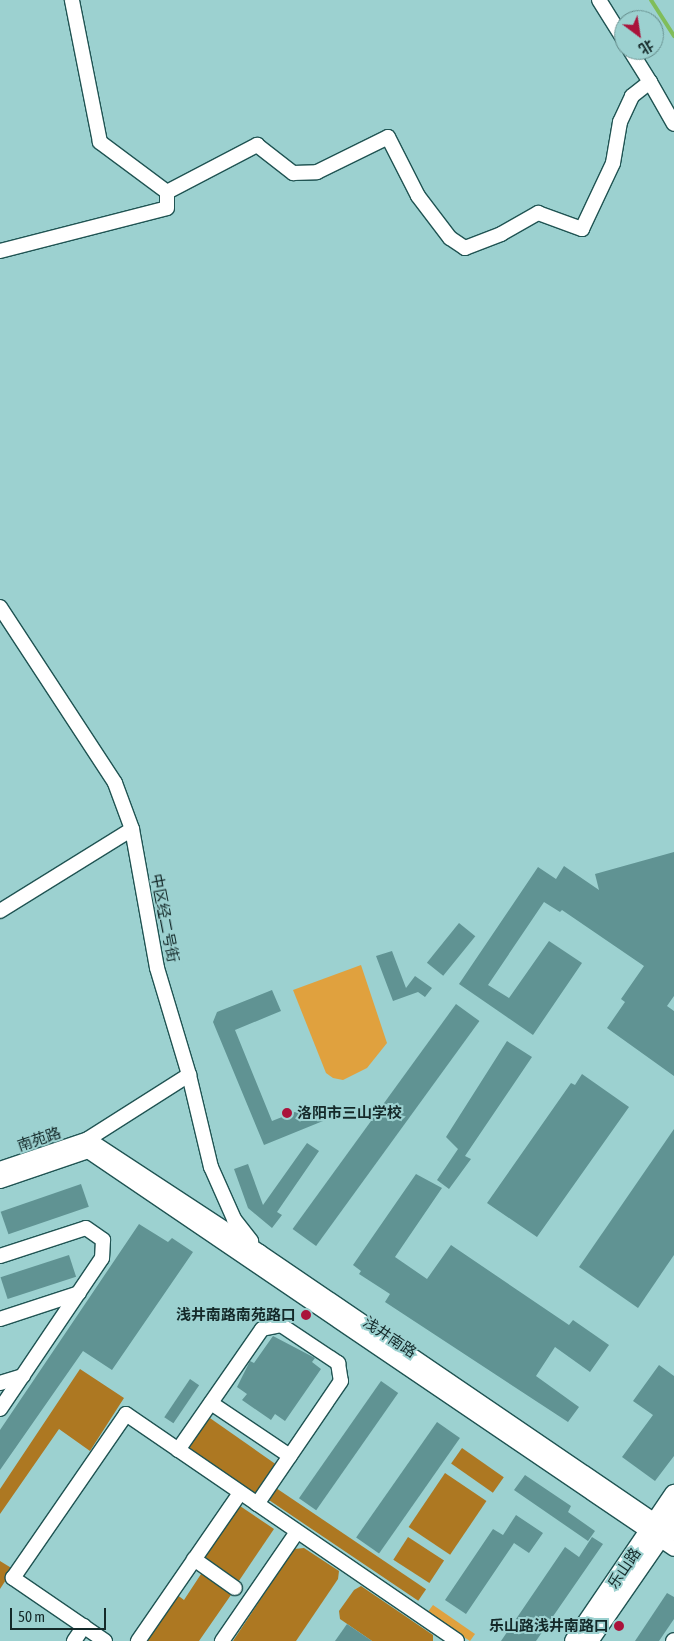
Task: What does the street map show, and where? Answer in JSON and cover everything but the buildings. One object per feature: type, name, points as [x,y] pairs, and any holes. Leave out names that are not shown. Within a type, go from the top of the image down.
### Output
[{"type":"main road","name":"乐山路","points":[[589,1641],[665,1531],[674,1494]]},
{"type":"main road","name":"乐山路","points":[[574,1641],[665,1531]]},
{"type":"street","points":[[72,0],[100,142],[167,192]]},
{"type":"street","points":[[599,0],[614,24]]},
{"type":"street","points":[[636,60],[674,124]]},
{"type":"street","points":[[167,192],[257,145],[293,173],[317,172],[388,137],[418,196],[450,238],[465,248],[501,234],[538,213],[582,229],[613,163],[620,122],[632,96],[650,82]]},
{"type":"street","points":[[0,251],[167,208],[167,192]]},
{"type":"street","name":"中区经二号街","points":[[0,607],[115,783],[132,829],[157,968],[190,1078],[211,1166],[234,1219],[260,1252]]},
{"type":"street","points":[[0,911],[132,829]]},
{"type":"street","points":[[90,1145],[190,1078]]},
{"type":"street","name":"南苑路","points":[[0,1169],[90,1145]]},
{"type":"street","name":"南苑路","points":[[0,1180],[90,1145]]},
{"type":"street","name":"浅井南路","points":[[90,1145],[260,1252],[665,1531]]},
{"type":"street","name":"浅井南路","points":[[90,1145],[665,1531]]},
{"type":"street","points":[[0,1256],[86,1228],[103,1240],[102,1258],[0,1409]]},
{"type":"street","points":[[0,1319],[79,1293]]},
{"type":"street","points":[[178,1450],[262,1329],[281,1325],[338,1363],[341,1381],[257,1504]]},
{"type":"street","points":[[0,1384],[23,1376]]},
{"type":"street","points":[[211,1402],[290,1456]]},
{"type":"street","points":[[105,1641],[13,1578],[126,1414],[451,1639]]},
{"type":"street","points":[[138,1641],[240,1493]]},
{"type":"street","points":[[222,1641],[297,1532]]},
{"type":"street","points":[[194,1560],[235,1588]]},
{"type":"street","points":[[74,1641],[84,1626]]},
{"type":"shaded area","points":[[361,965],[387,1043],[367,1068],[343,1080],[333,1078],[326,1073],[293,990]]},
{"type":"shaded area","points":[[80,1369],[124,1398],[90,1451],[59,1429],[0,1514],[0,1489]]},
{"type":"shaded area","points":[[207,1416],[276,1464],[255,1494],[186,1446]]},
{"type":"shaded area","points":[[462,1448],[504,1477],[493,1493],[451,1464]]},
{"type":"shaded area","points":[[445,1473],[486,1501],[450,1555],[409,1527]]},
{"type":"shaded area","points":[[276,1488],[426,1589],[418,1601],[268,1500]]},
{"type":"shaded area","points":[[240,1506],[274,1529],[237,1584],[203,1562]]},
{"type":"shaded area","points":[[408,1537],[444,1560],[429,1583],[393,1560]]},
{"type":"shaded area","points":[[304,1548],[339,1571],[338,1579],[296,1641],[233,1641],[294,1549]]},
{"type":"shaded area","points":[[0,1561],[13,1569],[0,1589]]},
{"type":"shaded area","points":[[203,1571],[233,1592],[199,1641],[144,1641],[176,1594],[184,1600]]},
{"type":"shaded area","points":[[361,1586],[433,1635],[433,1641],[372,1641],[340,1619],[339,1611],[354,1590]]},
{"type":"shaded area","points":[[433,1605],[475,1634],[470,1641],[427,1613]]},
{"type":"waterway","points":[[651,0],[674,36]]},
{"type":"place","name":"洛阳市三山学校","points":[[287,1113]]},
{"type":"place","name":"浅井南路南苑路口","points":[[306,1315]]},
{"type":"place","name":"乐山路浅井南路口","points":[[619,1626]]}]
